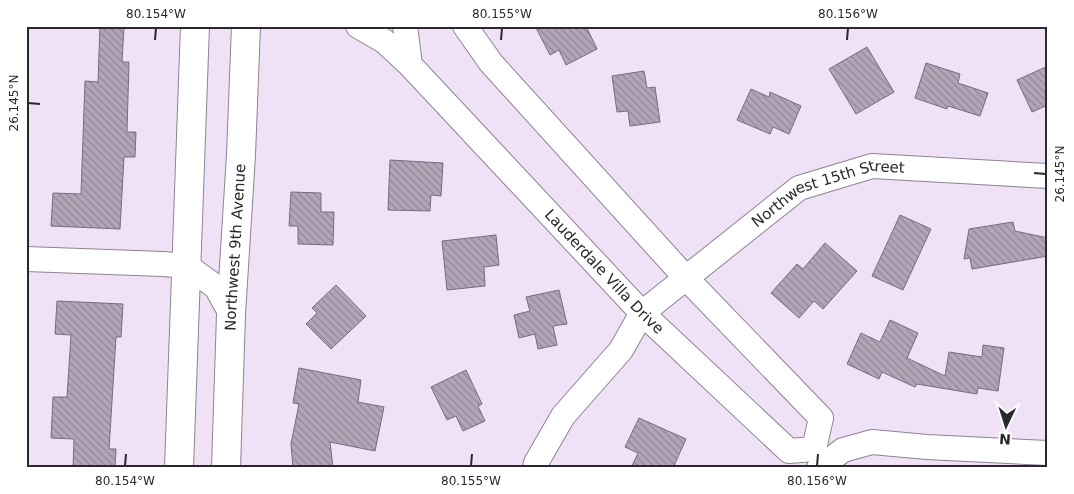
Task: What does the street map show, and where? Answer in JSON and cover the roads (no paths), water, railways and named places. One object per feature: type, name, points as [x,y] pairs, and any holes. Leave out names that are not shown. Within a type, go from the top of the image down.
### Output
[{"type":"main road","points":[[179,468],[195,26]]},
{"type":"main road","name":"Northwest 9th Avenue","points":[[226,468],[246,26]]},
{"type":"street","name":"Lauderdale Villa Drive","points":[[358,26],[384,41],[410,65],[642,313],[790,451],[819,460]]},
{"type":"street","points":[[405,26],[410,65]]},
{"type":"street","points":[[465,26],[491,63],[686,278],[820,418],[819,460],[872,442],[927,447],[1048,453]]},
{"type":"street","name":"Northwest 15th Street","points":[[642,313],[799,188],[872,166],[1048,176]]},
{"type":"street","points":[[26,259],[187,266],[216,287],[232,314]]},
{"type":"street","points":[[535,468],[536,463],[564,416],[621,350],[642,313]]}]
